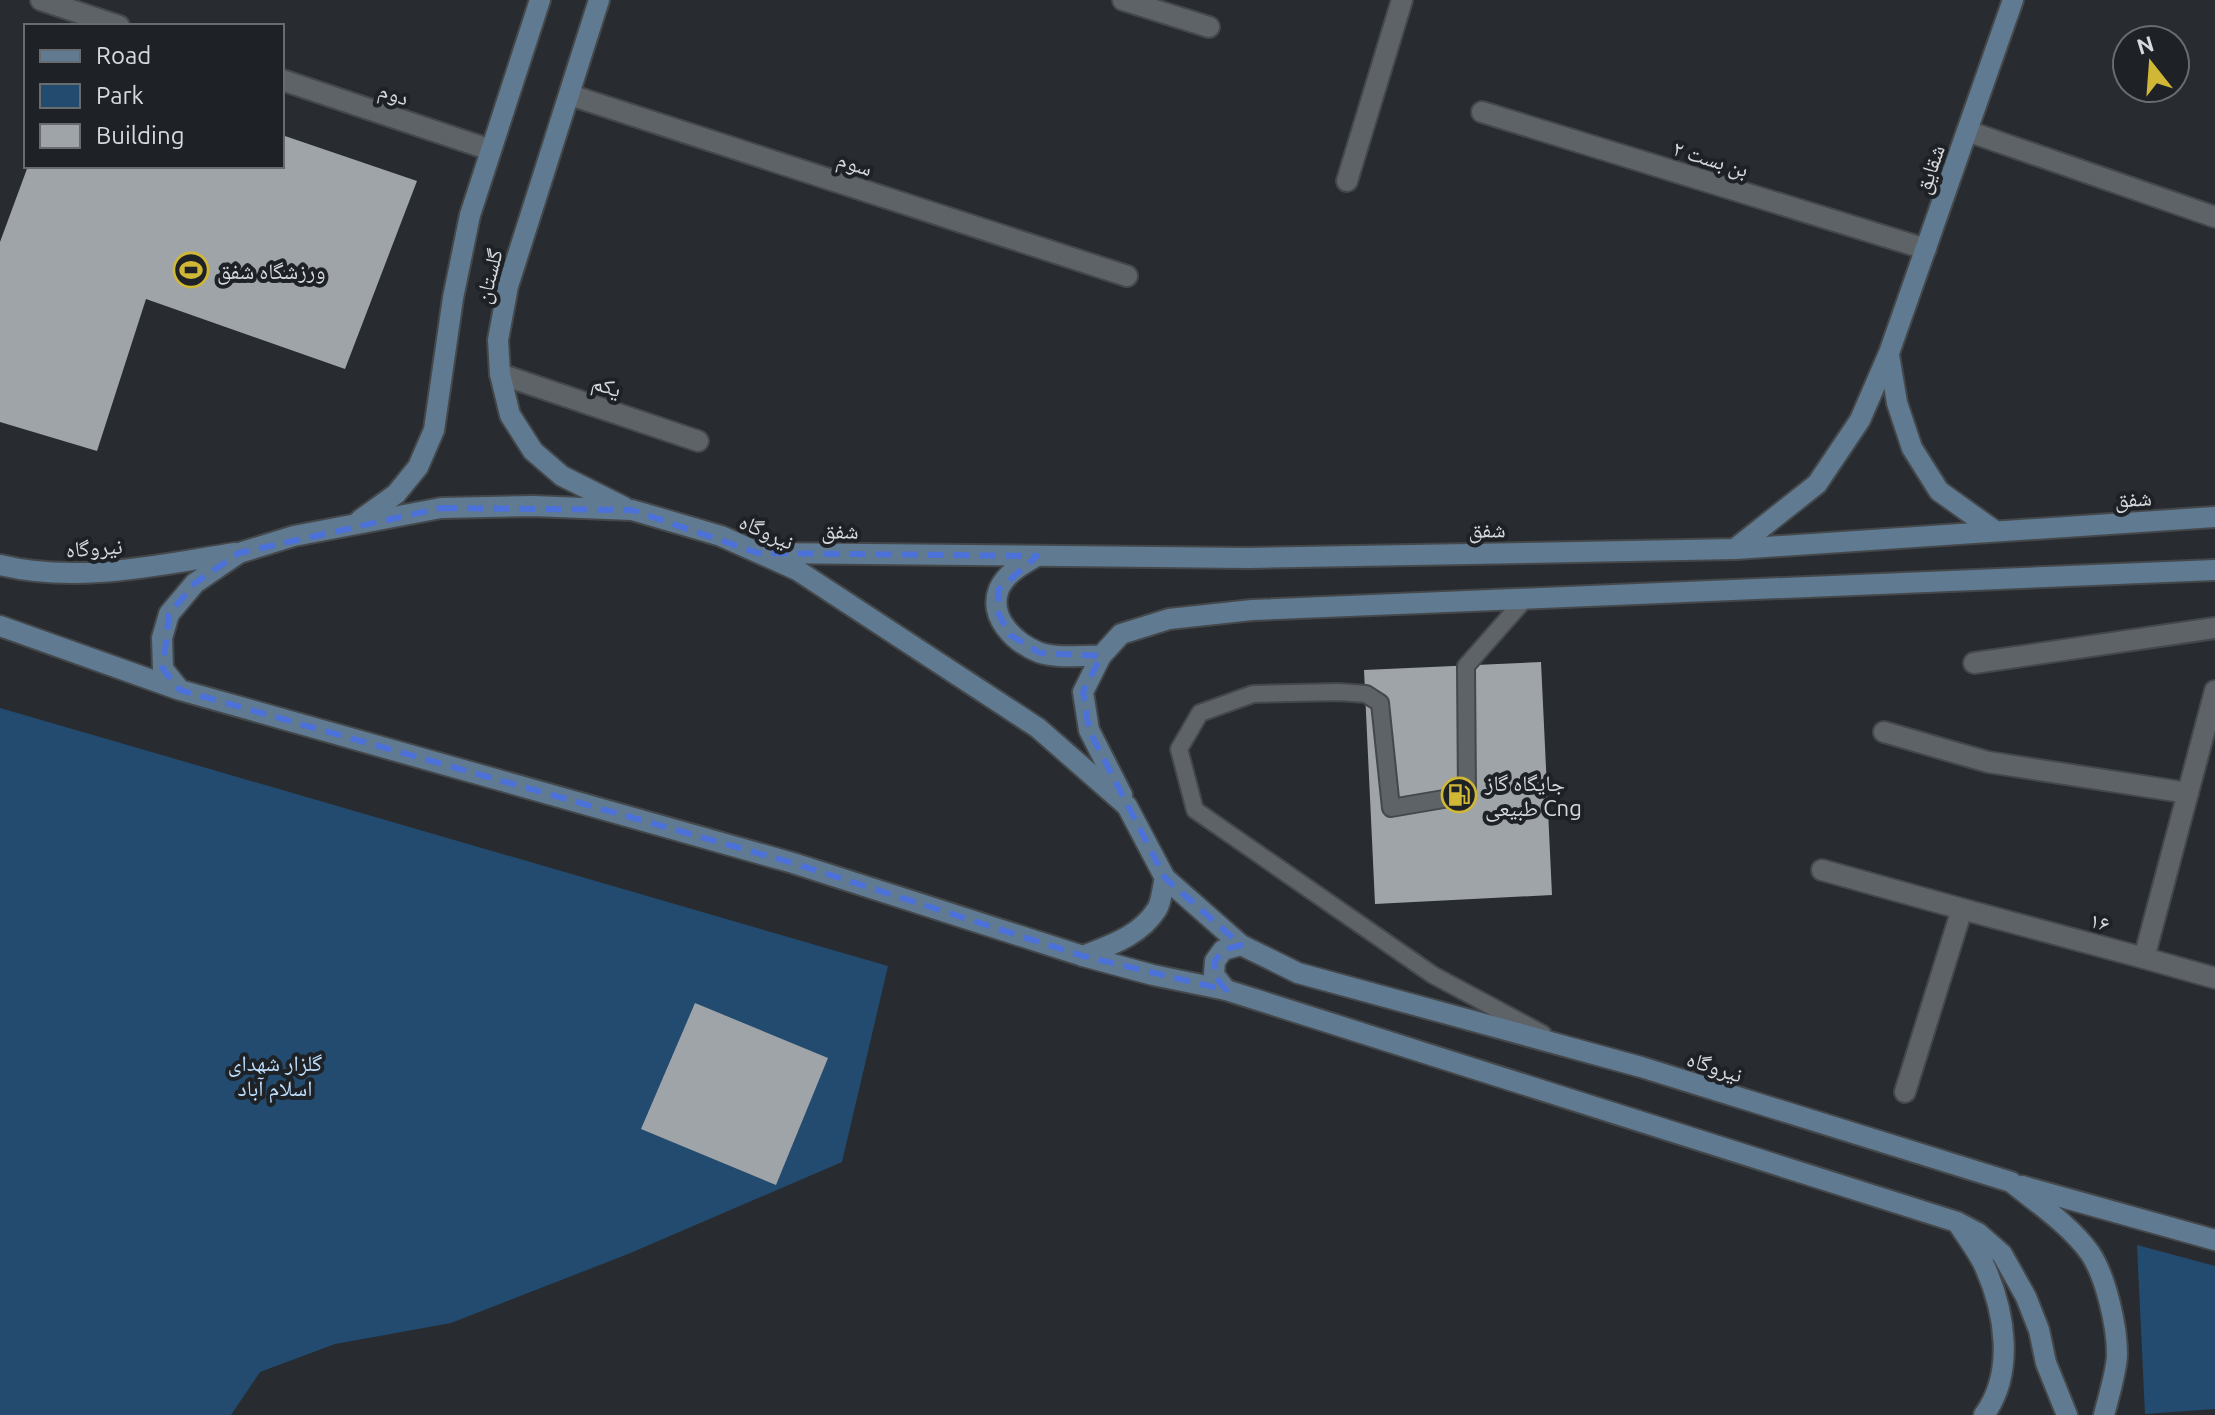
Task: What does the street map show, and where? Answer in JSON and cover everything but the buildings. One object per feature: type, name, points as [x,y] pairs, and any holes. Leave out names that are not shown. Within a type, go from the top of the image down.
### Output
[{"type":"main road","name":"گلستان","points":[[353,525],[396,494],[418,467],[434,430],[453,298],[470,215],[540,0]]},
{"type":"main road","name":"گلستان","points":[[599,0],[508,286],[498,340],[500,374],[510,415],[533,451],[562,476],[632,510]]},
{"type":"main road","name":"شقایق","points":[[1736,549],[1817,484],[1860,420],[1889,353],[2013,0]]},
{"type":"main road","points":[[1889,353],[1897,403],[1912,448],[1939,491],[1995,531]]},
{"type":"main road","name":"نیروگاه","points":[[0,565],[33,573],[96,574],[239,553],[294,536],[441,508],[533,506],[632,510],[721,536],[797,570],[1038,728],[1127,806],[1165,878],[1241,945],[1298,973],[1566,1046],[2011,1182],[2057,1219],[2090,1253],[2104,1285],[2115,1326],[2118,1358],[2104,1415]]},
{"type":"main road","name":"شفق","points":[[758,553],[1249,558],[1736,549],[2215,517]]},
{"type":"main road","name":"نیروگاه","points":[[180,690],[163,669],[162,638],[169,614],[195,583],[239,553]]},
{"type":"main road","points":[[1037,556],[1014,569],[999,589],[997,611],[1010,635],[1040,653],[1101,656]]},
{"type":"main road","points":[[1127,806],[1089,730],[1083,692],[1101,656],[1121,634],[1169,619],[1252,610],[2215,570]]},
{"type":"main road","points":[[0,626],[180,690],[793,863],[1083,956],[1226,990],[1957,1222],[1978,1233],[2002,1254],[2026,1297],[2039,1330],[2046,1363],[2067,1415]]},
{"type":"main road","points":[[1083,956],[1121,942],[1140,928],[1158,907],[1165,878]]},
{"type":"main road","points":[[1226,990],[1214,975],[1215,961],[1223,950],[1241,945]]},
{"type":"main road","points":[[2011,1182],[2215,1240]]},
{"type":"main road","points":[[1957,1222],[1985,1265],[1997,1301],[2003,1337],[2002,1378],[1984,1415]]},
{"type":"street","points":[[41,0],[113,24]]},
{"type":"street","points":[[1123,0],[1209,27]]},
{"type":"street","points":[[1347,181],[1402,0]]},
{"type":"street","name":"دوم","points":[[284,81],[491,150]]},
{"type":"street","name":"سوم","points":[[570,95],[1127,276]]},
{"type":"street","name":"بن بست ۲","points":[[1482,112],[1926,249]]},
{"type":"street","points":[[1967,131],[2215,217]]},
{"type":"street","name":"یکم","points":[[500,374],[698,441]]},
{"type":"street","points":[[1974,663],[2215,628]]},
{"type":"street","points":[[2144,958],[2188,793],[2211,725],[2215,691]]},
{"type":"street","points":[[1884,732],[1988,762],[2188,793]]},
{"type":"street","name":"۱۶","points":[[1822,870],[2215,978]]},
{"type":"street","points":[[1905,1092],[1962,909]]},
{"type":"lane","points":[[1525,599],[1466,666],[1467,795],[1391,808],[1380,703],[1366,694],[1253,694],[1200,713],[1179,749],[1195,810],[1433,975],[1566,1046]]},
{"type":"highlighted area","points":[[441,508],[632,510],[758,553],[1037,556],[999,589],[997,611],[1010,635],[1040,653],[1101,656],[1083,692],[1089,730],[1165,878],[1241,945],[1223,950],[1215,961],[1214,975],[1226,990],[1083,956],[793,863],[180,690],[163,669],[169,614],[195,583],[239,553]]},
{"type":"green space","name":"گلزار شهدای اسلام آباد","points":[[0,708],[888,966],[842,1162],[628,1254],[451,1323],[335,1344],[260,1372],[231,1415],[0,1415]]},
{"type":"green space","points":[[2137,1245],[2215,1266],[2215,1409],[2145,1414]]},
{"type":"place","name":"ورزشگاه شفق","points":[[191,270]]},
{"type":"place","name":"جایگاه گاز طبیعی Cng","points":[[1459,795]]}]
